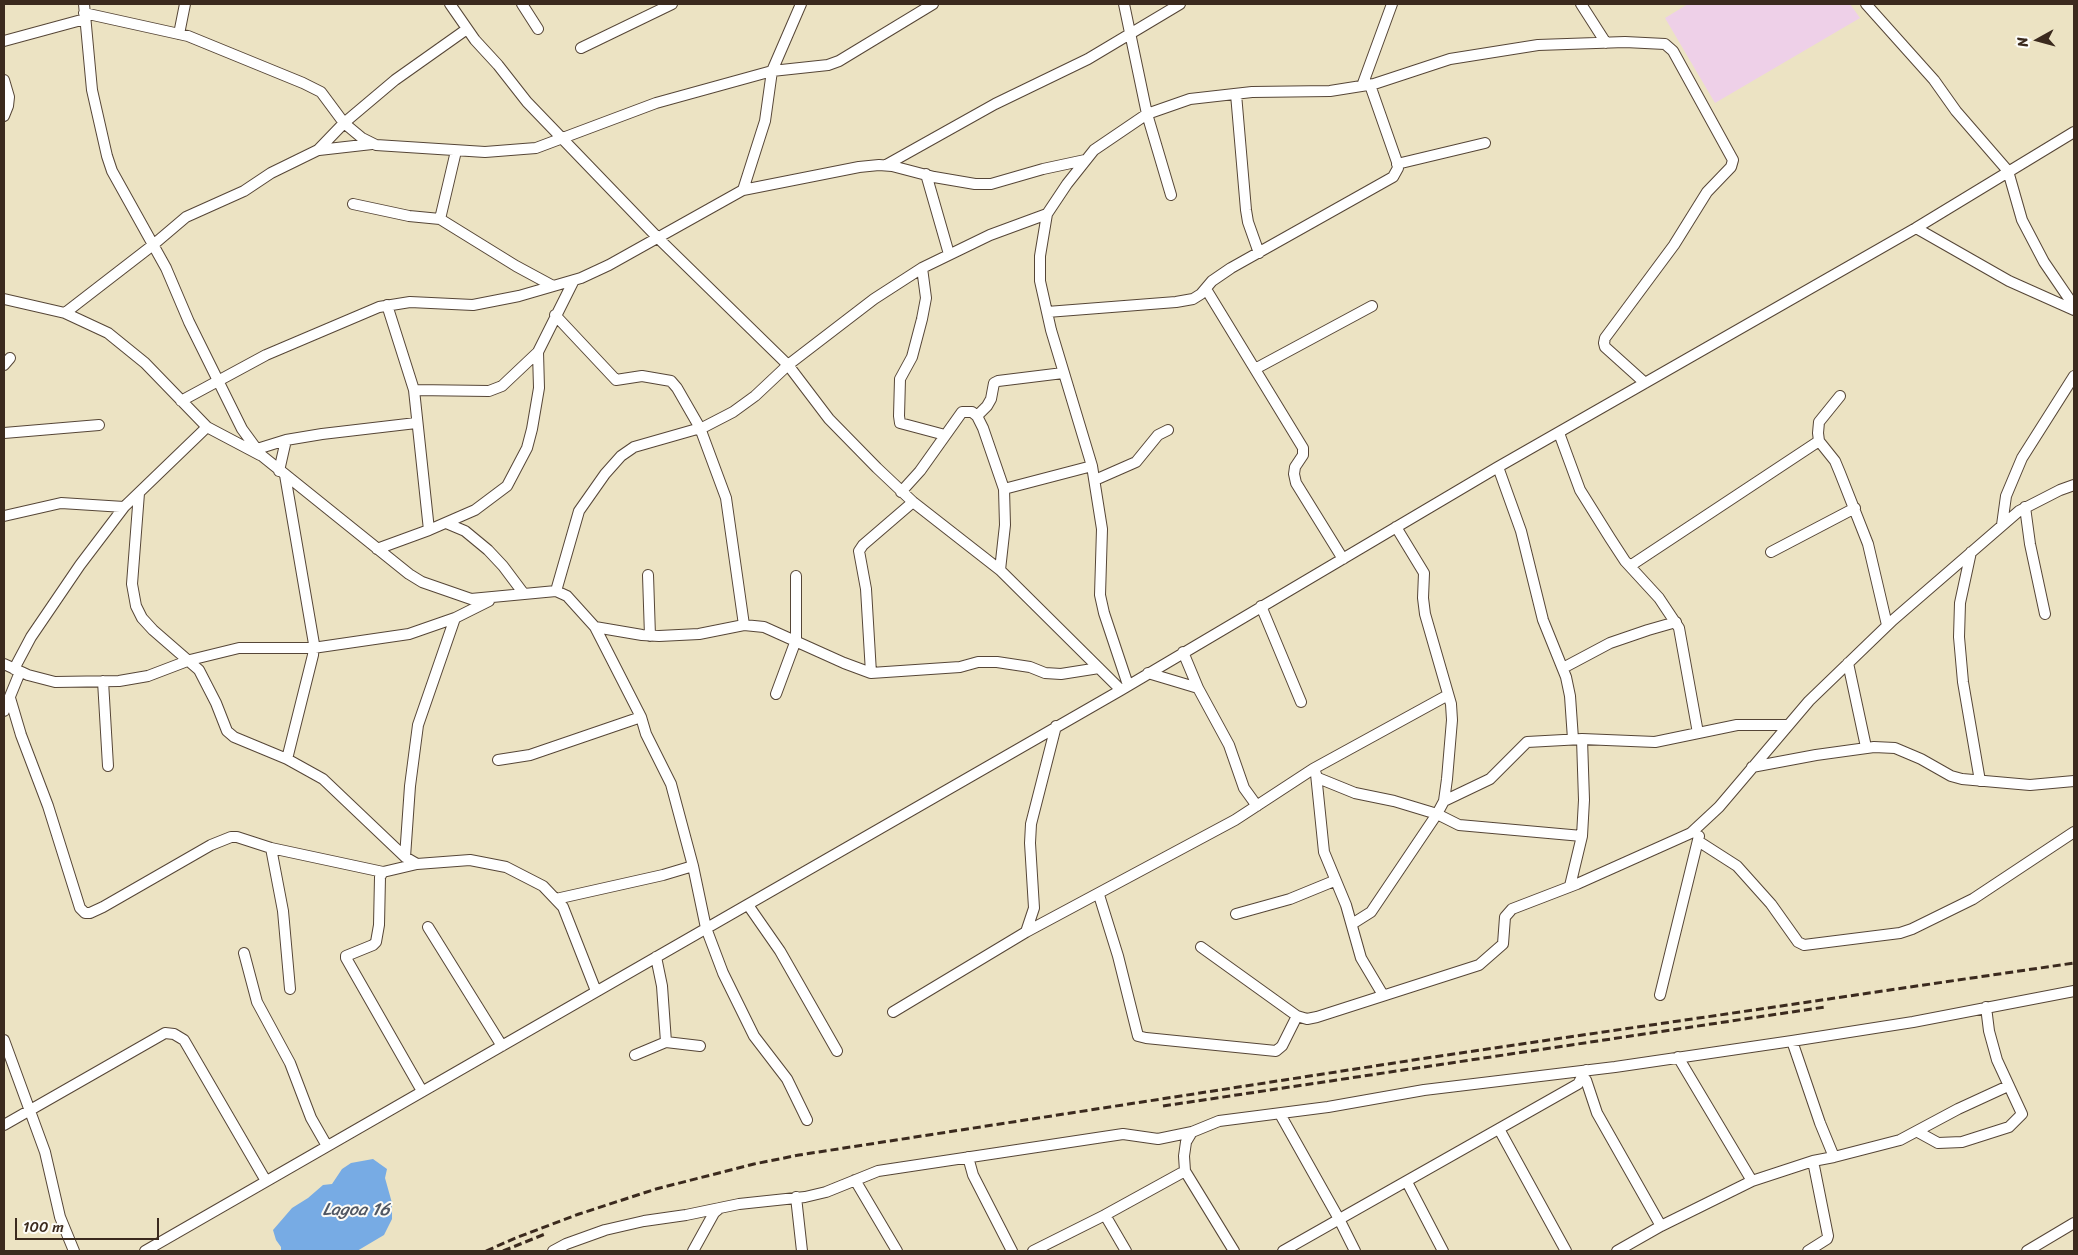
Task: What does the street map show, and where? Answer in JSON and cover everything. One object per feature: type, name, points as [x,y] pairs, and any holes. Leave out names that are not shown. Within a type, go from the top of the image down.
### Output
[{"type":"street","points":[[179,34],[186,4]]},
{"type":"street","points":[[450,4],[467,29],[527,102],[658,238],[788,365],[829,419],[901,492],[1000,570],[1099,668],[1124,688]]},
{"type":"street","points":[[522,4],[538,29]]},
{"type":"street","points":[[581,48],[672,4]]},
{"type":"street","points":[[743,190],[765,121],[772,71],[801,4]]},
{"type":"street","points":[[65,313],[186,217],[244,191],[271,173],[318,150],[372,144],[387,147],[484,152],[536,148],[656,102],[772,71],[828,65],[839,61],[934,4]]},
{"type":"street","points":[[1124,4],[1147,114],[1171,195]]},
{"type":"street","points":[[886,165],[995,104],[1088,59],[1180,4]]},
{"type":"street","points":[[1047,312],[1193,299],[1206,289],[1212,281],[1231,268],[1393,177],[1397,172],[1397,164],[1366,85],[1392,4]]},
{"type":"street","points":[[1581,4],[1606,43]]},
{"type":"street","points":[[1866,4],[1934,80],[1956,111],[2008,171],[2022,220],[2044,262],[2074,306]]},
{"type":"street","points":[[83,9],[92,90],[107,156],[116,178],[166,268],[218,382],[242,429],[259,452],[282,473],[409,574],[422,582],[470,600],[556,591],[567,596],[596,627],[641,717],[646,734],[670,784],[693,866],[706,928],[730,988],[754,1036],[787,1079],[807,1120]]},
{"type":"street","points":[[4,42],[83,9],[179,34],[205,42],[320,92],[344,123],[372,144]]},
{"type":"street","points":[[318,150],[344,123],[395,80],[467,29]]},
{"type":"street","points":[[1124,688],[1100,595],[1102,529],[1095,480],[1047,312],[1040,281],[1040,256],[1047,214],[1086,160],[1094,150],[1147,114],[1190,99],[1252,92],[1330,91],[1366,85],[1450,59],[1538,45],[1665,44],[1672,51],[1733,160],[1731,167],[1707,192],[1674,245],[1605,338],[1605,348],[1645,383]]},
{"type":"street","points":[[4,80],[9,97],[4,116]]},
{"type":"street","points":[[1236,94],[1246,210],[1248,222],[1259,253]]},
{"type":"street","points":[[144,1251],[1124,688],[1498,467],[1916,228],[2074,132]]},
{"type":"street","points":[[1397,164],[1485,143]]},
{"type":"street","points":[[440,219],[456,151]]},
{"type":"street","points":[[182,401],[266,355],[328,327],[387,305],[410,302],[473,305],[574,280],[609,265],[743,190],[858,167],[886,165],[984,185],[1086,160]]},
{"type":"street","points":[[926,174],[949,254]]},
{"type":"street","points":[[353,204],[409,216],[440,219],[516,266],[553,286]]},
{"type":"street","points":[[556,591],[579,511],[605,474],[621,456],[634,447],[700,428],[733,412],[755,396],[788,365],[874,299],[922,268],[990,235],[1047,214]]},
{"type":"street","points":[[1916,228],[2009,282],[2074,310]]},
{"type":"street","points":[[922,268],[926,298],[912,357],[900,379],[899,416],[900,423],[945,436]]},
{"type":"street","points":[[414,390],[489,391],[502,386],[538,352],[574,280]]},
{"type":"street","points":[[1206,289],[1302,448],[1303,455],[1295,467],[1296,483],[1343,559]]},
{"type":"street","points":[[4,299],[65,313],[108,333],[145,363],[207,427],[259,452],[286,440],[416,422]]},
{"type":"street","points":[[387,305],[414,390],[429,530]]},
{"type":"street","points":[[1255,369],[1372,306]]},
{"type":"street","points":[[556,315],[616,380],[642,376],[671,381],[677,388],[700,428],[726,498],[744,625]]},
{"type":"street","points":[[377,549],[429,530],[474,510],[507,486],[527,448],[532,429],[539,388],[538,352]]},
{"type":"street","points":[[977,416],[987,406],[991,399],[994,384],[998,380],[1063,373]]},
{"type":"street","points":[[2002,525],[2006,496],[2022,458],[2074,376]]},
{"type":"street","points":[[1840,396],[1819,422],[1818,433],[1820,441],[1835,461],[1868,544],[1887,626]]},
{"type":"street","points":[[901,492],[920,471],[962,412],[972,412],[977,416],[989,444],[1004,489],[1005,525],[1000,570]]},
{"type":"street","points":[[4,433],[99,425]]},
{"type":"street","points":[[4,711],[10,698],[17,670],[31,637],[75,573],[124,507],[207,427]]},
{"type":"street","points":[[1095,480],[1136,462],[1158,435],[1168,430]]},
{"type":"street","points":[[1559,433],[1580,490],[1630,566],[1659,598],[1676,622],[1684,648],[1698,733]]},
{"type":"street","points":[[286,440],[282,473],[313,633],[313,648],[287,759]]},
{"type":"street","points":[[1630,566],[1820,441]]},
{"type":"street","points":[[1004,489],[1092,466]]},
{"type":"street","points":[[1498,467],[1522,531],[1543,620],[1563,668],[1570,696],[1584,800],[1582,836],[1570,886]]},
{"type":"street","points":[[1201,947],[1297,1016],[1307,1019],[1317,1018],[1478,964],[1503,944],[1504,921],[1507,913],[1512,909],[1691,833],[1718,807],[1788,724],[1887,626],[2025,507],[2074,485]]},
{"type":"street","points":[[139,493],[132,584],[136,606],[142,618],[199,670],[227,731],[234,737],[287,759],[323,779],[405,857],[417,864]]},
{"type":"street","points":[[872,672],[866,588],[859,551],[913,502]]},
{"type":"street","points":[[4,516],[61,503],[124,507]]},
{"type":"street","points":[[2025,507],[2030,544],[2045,614]]},
{"type":"street","points":[[1771,552],[1855,508]]},
{"type":"street","points":[[446,523],[465,531],[488,550],[524,594]]},
{"type":"street","points":[[1352,924],[1371,912],[1444,801],[1452,704],[1425,614],[1423,598],[1424,573],[1396,527]]},
{"type":"street","points":[[1971,552],[1960,603],[1959,637],[1965,690],[1980,781]]},
{"type":"street","points":[[648,575],[650,636]]},
{"type":"street","points":[[776,694],[796,640],[796,576]]},
{"type":"street","points":[[4,664],[55,682],[103,681],[148,676],[190,660],[239,648],[313,648],[409,634],[455,618],[495,598]]},
{"type":"street","points":[[1261,606],[1301,702]]},
{"type":"street","points":[[405,857],[410,786],[418,725],[455,618]]},
{"type":"street","points":[[1563,668],[1610,643],[1676,622]]},
{"type":"street","points":[[596,627],[650,636],[699,634],[744,625],[764,627],[844,663],[872,672],[960,667],[978,662],[1006,663],[1030,667],[1044,673],[1061,674],[1099,668]]},
{"type":"street","points":[[1183,652],[1198,688],[1228,745],[1244,788],[1257,806]]},
{"type":"street","points":[[1848,663],[1866,747]]},
{"type":"street","points":[[1148,673],[1198,688]]},
{"type":"street","points":[[103,681],[108,766]]},
{"type":"street","points":[[893,1012],[1026,932],[1235,820],[1448,695]]},
{"type":"street","points":[[10,698],[20,735],[45,799],[80,908],[85,913],[90,914],[103,907],[194,854],[226,839],[237,837],[271,848],[383,872],[417,864],[470,860],[506,867],[543,886],[556,899],[563,907],[596,991]]},
{"type":"street","points":[[498,760],[530,754],[641,717]]},
{"type":"street","points":[[1444,801],[1490,779],[1527,742],[1577,739],[1644,743],[1678,738],[1714,728],[1737,725],[1788,724]]},
{"type":"street","points":[[1026,932],[1034,908],[1030,842],[1032,824],[1056,726]]},
{"type":"street","points":[[1752,767],[1866,747],[1895,748],[1921,759],[1951,776],[1962,779],[2030,785],[2074,782]]},
{"type":"street","points":[[1315,773],[1355,793],[1394,801],[1437,814],[1459,825],[1582,836]]},
{"type":"street","points":[[1315,773],[1324,852],[1352,924],[1362,958],[1383,996]]},
{"type":"street","points":[[1660,995],[1702,823]]},
{"type":"street","points":[[1698,841],[1737,866],[1771,904],[1798,942],[1804,944],[1900,933],[1912,929],[1973,898],[2074,832]]},
{"type":"street","points":[[271,848],[283,911],[290,989]]},
{"type":"street","points":[[556,899],[663,875],[693,866]]},
{"type":"street","points":[[383,872],[380,877],[379,925],[376,942],[346,956],[346,958],[422,1091]]},
{"type":"street","points":[[1236,914],[1290,899],[1334,881]]},
{"type":"street","points":[[1099,894],[1118,956],[1138,1036],[1276,1050],[1282,1046],[1297,1016]]},
{"type":"street","points":[[748,905],[780,951],[836,1052]]},
{"type":"street","points":[[428,927],[502,1046]]},
{"type":"street","points":[[244,952],[257,1002],[290,1062],[311,1118],[327,1146]]},
{"type":"street","points":[[656,956],[662,986],[666,1042]]},
{"type":"street","points":[[557,1250],[566,1244],[605,1230],[644,1221],[739,1204],[805,1197],[826,1192],[878,1171],[1123,1134],[1158,1139],[1192,1132],[1218,1121],[1280,1114],[1424,1090],[1615,1067],[1792,1041],[1913,1022],[2074,991]]},
{"type":"street","points":[[1918,1132],[1938,1143],[1962,1142],[2008,1127],[2022,1114],[1997,1060],[1989,1031],[1986,1007]]},
{"type":"street","points":[[4,1125],[165,1033],[174,1034],[184,1040],[266,1181]]},
{"type":"street","points":[[4,1040],[45,1152],[60,1217],[74,1251]]},
{"type":"street","points":[[1792,1041],[1820,1124],[1834,1157]]},
{"type":"street","points":[[635,1056],[666,1042],[700,1046]]},
{"type":"street","points":[[1678,1057],[1752,1181]]},
{"type":"street","points":[[1283,1251],[1582,1082],[1615,1067]]},
{"type":"street","points":[[1586,1070],[1582,1082],[1597,1113],[1660,1226]]},
{"type":"street","points":[[1617,1251],[1660,1226],[1752,1181],[1813,1161],[1900,1140],[2008,1086]]},
{"type":"street","points":[[1280,1114],[1355,1251]]},
{"type":"street","points":[[1499,1129],[1566,1251]]},
{"type":"street","points":[[1192,1132],[1186,1142],[1184,1156],[1185,1171],[1234,1251]]},
{"type":"street","points":[[968,1157],[973,1176],[1012,1251]]},
{"type":"street","points":[[1808,1251],[1827,1239],[1828,1236],[1813,1161]]},
{"type":"street","points":[[1033,1251],[1105,1215],[1185,1171]]},
{"type":"street","points":[[855,1180],[897,1251]]},
{"type":"street","points":[[1407,1182],[1443,1251]]},
{"type":"street","points":[[796,1197],[802,1251]]},
{"type":"street","points":[[692,1251],[714,1212],[721,1208]]},
{"type":"street","points":[[1105,1215],[1126,1251]]},
{"type":"street","points":[[2027,1251],[2074,1223]]},
{"type":"shaded area","points":[[1688,4],[1850,4],[1860,18],[1715,103],[1665,18]]},
{"type":"water","name":"Lagoa 16","points":[[373,1159],[387,1169],[385,1178],[392,1203],[392,1219],[384,1235],[357,1251],[281,1251],[273,1230],[292,1208],[308,1198],[323,1185],[332,1184],[342,1169],[351,1163]]},
{"type":"railway","points":[[486,1251],[579,1214],[656,1189],[754,1164],[799,1155],[1433,1057],[2074,963]]},
{"type":"railway","points":[[1163,1106],[1825,1007]]},
{"type":"railway","points":[[503,1251],[545,1234]]}]
